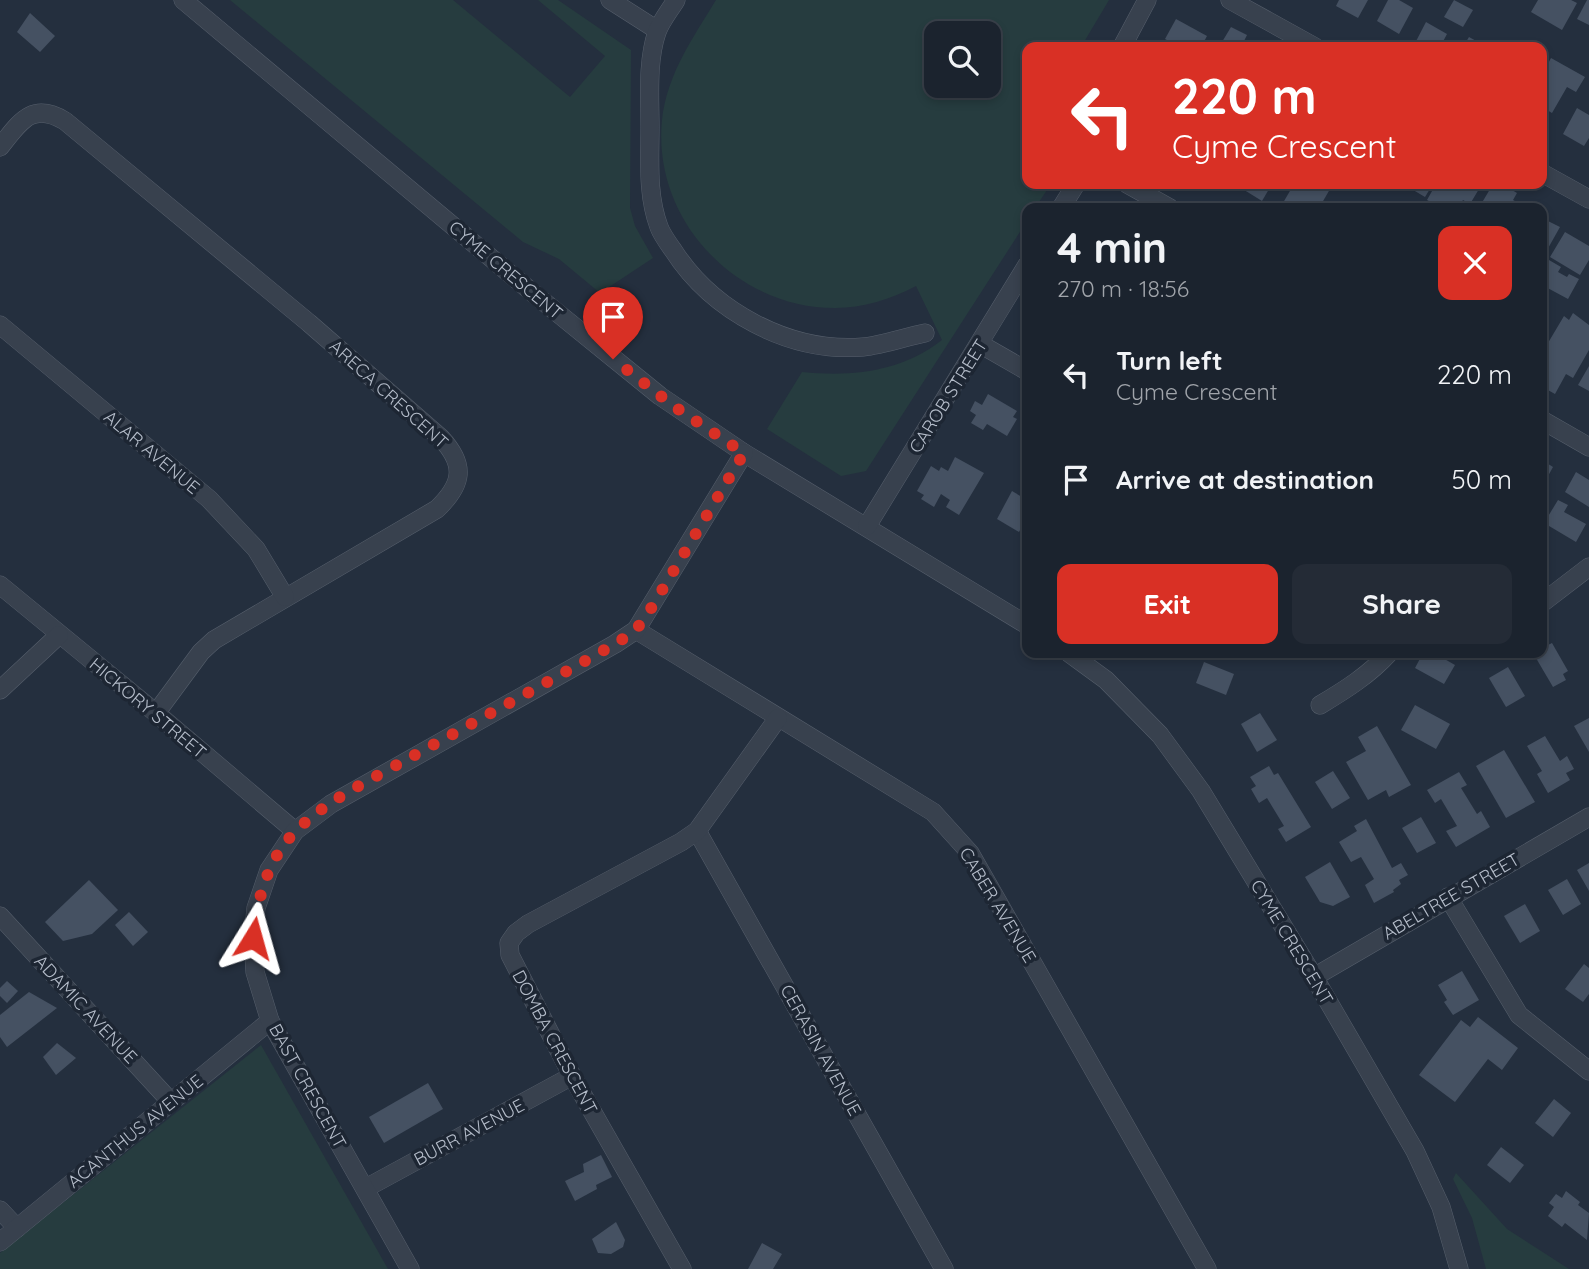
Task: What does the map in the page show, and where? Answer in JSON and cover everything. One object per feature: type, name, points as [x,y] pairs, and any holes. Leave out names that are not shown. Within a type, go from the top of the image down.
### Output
[{"type":"street","name":"CYME CRESCENT","points":[[183,0],[660,396],[744,453],[1022,622]]},
{"type":"street","points":[[610,0],[657,30]]},
{"type":"street","points":[[676,0],[657,30],[652,56],[650,186],[660,230],[684,268],[722,304],[767,330],[794,339],[824,346],[864,347],[925,333]]},
{"type":"street","points":[[1125,42],[1147,0]]},
{"type":"street","points":[[1230,0],[1306,42]]},
{"type":"street","name":"ARECA CRESCENT","points":[[0,147],[15,129],[36,113],[51,113],[65,121],[298,314],[453,450],[460,468],[450,497],[437,509],[214,640],[201,652],[156,713]]},
{"type":"street","points":[[1547,176],[1589,199]]},
{"type":"street","points":[[1135,189],[1161,203]]},
{"type":"street","name":"CAROB STREET","points":[[867,526],[1022,273]]},
{"type":"street","name":"ALAR AVENUE","points":[[0,325],[216,506],[256,549],[285,597]]},
{"type":"street","points":[[980,344],[1022,368]]},
{"type":"street","points":[[1547,424],[1589,447]]},
{"type":"street","name":"BAST CRESCENT","points":[[410,1269],[270,1021],[256,972],[253,938],[256,908],[269,870],[295,831],[331,804],[636,630],[744,453]]},
{"type":"street","points":[[1547,599],[1589,567]]},
{"type":"street","name":"HICKORY STREET","points":[[0,586],[295,831]]},
{"type":"street","name":"CABER AVENUE","points":[[636,630],[933,812],[970,853],[1208,1269]]},
{"type":"street","points":[[0,690],[59,635]]},
{"type":"street","name":"CYME CRESCENT","points":[[1076,658],[1106,680],[1160,735],[1201,792],[1314,977],[1415,1151],[1441,1207],[1459,1269]]},
{"type":"street","points":[[1320,705],[1357,682],[1384,658]]},
{"type":"street","name":"DOMBA CRESCENT","points":[[682,1269],[572,1076],[510,955],[509,943],[516,933],[528,924],[697,831],[778,718]]},
{"type":"street","name":"ABELTREE STREET","points":[[1314,977],[1589,817]]},
{"type":"street","name":"CERASIN AVENUE","points":[[697,831],[944,1269]]},
{"type":"street","points":[[1448,897],[1519,1015],[1589,1071]]},
{"type":"street","name":"ADAMIC AVENUE","points":[[0,916],[171,1102]]},
{"type":"street","name":"ACANTHUS AVENUE","points":[[0,1242],[270,1021]]},
{"type":"street","name":"BURR AVENUE","points":[[366,1188],[572,1076]]},
{"type":"street","points":[[0,1210],[16,1228]]},
{"type":"green space","points":[[230,0],[453,0],[570,97],[605,56],[538,0],[558,0],[631,50],[630,208],[635,226],[653,258],[600,293],[559,259],[523,242]]},
{"type":"green space","points":[[716,0],[1109,0],[1084,42],[1022,42],[1022,189],[1048,189],[1038,203],[1022,203],[1022,229],[866,471],[841,476],[767,429],[802,372],[857,373],[893,366],[926,351],[942,340],[916,286],[887,299],[856,306],[835,308],[799,304],[765,293],[734,275],[708,252],[686,223],[671,192],[663,157],[662,120],[675,72]]},
{"type":"green space","points":[[261,1045],[388,1269],[0,1269],[0,1253]]},
{"type":"green space","points":[[1456,1173],[1507,1229],[1569,1269],[1486,1269],[1472,1218],[1453,1179]]},
{"type":"building","points":[[1339,0],[1368,0],[1358,18],[1336,6]]},
{"type":"building","points":[[1388,0],[1399,0],[1413,8],[1399,34],[1377,21]]},
{"type":"building","points":[[1454,0],[1473,10],[1463,27],[1444,17]]},
{"type":"building","points":[[1538,0],[1571,0],[1577,3],[1562,30],[1531,12]]},
{"type":"building","points":[[1589,0],[1589,25],[1577,19]]},
{"type":"building","points":[[30,13],[55,36],[40,52],[17,32]]},
{"type":"building","points":[[1176,19],[1207,36],[1204,42],[1171,42],[1165,39]]},
{"type":"building","points":[[1426,22],[1447,34],[1443,42],[1416,42]]},
{"type":"building","points":[[1231,27],[1247,35],[1246,42],[1222,42]]},
{"type":"building","points":[[1551,58],[1585,77],[1576,92],[1567,87],[1552,113],[1547,110],[1547,66]]},
{"type":"building","points":[[1577,108],[1589,115],[1589,138],[1584,146],[1563,134]]},
{"type":"building","points":[[1243,189],[1269,189],[1262,201]]},
{"type":"building","points":[[1291,189],[1330,189],[1322,203],[1283,203]]},
{"type":"building","points":[[1411,189],[1430,189],[1425,197]]},
{"type":"building","points":[[1433,189],[1479,189],[1471,203],[1463,200],[1461,203],[1432,203],[1427,200]]},
{"type":"building","points":[[1490,189],[1510,189],[1517,193],[1513,200],[1518,203],[1482,203]]},
{"type":"building","points":[[1548,221],[1560,227],[1547,250]]},
{"type":"building","points":[[1565,232],[1589,246],[1589,260],[1580,275],[1550,257]]},
{"type":"building","points":[[1549,260],[1561,267],[1558,272],[1567,277],[1569,274],[1579,279],[1568,299],[1547,288]]},
{"type":"building","points":[[1573,313],[1589,325],[1589,350],[1573,378],[1566,374],[1555,394],[1547,390],[1547,345],[1564,316],[1569,320]]},
{"type":"building","points":[[1589,366],[1589,391],[1578,385]]},
{"type":"building","points":[[988,394],[1017,411],[1013,417],[1017,419],[1007,436],[987,424],[983,430],[971,423],[976,415],[970,411],[975,401],[982,405]]},
{"type":"building","points":[[955,457],[984,473],[959,515],[946,507],[950,500],[941,494],[934,507],[921,499],[924,495],[917,491],[931,466],[939,471],[941,467],[948,471]]},
{"type":"building","points":[[1547,463],[1553,467],[1547,478]]},
{"type":"building","points":[[1576,472],[1589,480],[1589,507],[1565,492]]},
{"type":"building","points":[[1012,491],[1022,497],[1022,527],[1019,532],[997,519]]},
{"type":"building","points":[[1558,500],[1568,505],[1564,512],[1586,524],[1576,542],[1547,525],[1547,518]]},
{"type":"building","points":[[1552,643],[1568,671],[1563,674],[1566,680],[1553,687],[1536,658],[1547,658],[1547,646]]},
{"type":"building","points":[[1420,658],[1443,658],[1455,665],[1444,684],[1415,668]]},
{"type":"building","points":[[1204,662],[1234,674],[1226,695],[1196,683]]},
{"type":"building","points":[[1508,667],[1525,696],[1506,707],[1489,678]]},
{"type":"building","points":[[1415,705],[1450,724],[1436,749],[1401,730]]},
{"type":"building","points":[[1260,713],[1277,740],[1257,752],[1241,724]]},
{"type":"building","points":[[1589,718],[1589,752],[1574,726]]},
{"type":"building","points":[[1377,726],[1411,785],[1389,797],[1386,790],[1368,800],[1346,762],[1366,751],[1358,737]]},
{"type":"building","points":[[1545,736],[1560,761],[1567,756],[1574,769],[1566,773],[1570,780],[1548,793],[1537,774],[1542,771],[1527,746]]},
{"type":"building","points":[[1504,750],[1535,802],[1506,818],[1476,766]]},
{"type":"building","points":[[1269,766],[1274,775],[1278,773],[1311,827],[1286,842],[1278,829],[1284,826],[1267,798],[1259,803],[1251,789],[1256,786],[1250,777]]},
{"type":"building","points":[[1333,771],[1350,798],[1332,809],[1315,782]]},
{"type":"building","points":[[1459,772],[1467,785],[1461,788],[1477,814],[1481,811],[1490,827],[1456,847],[1446,831],[1457,826],[1441,799],[1435,803],[1427,790]]},
{"type":"building","points":[[1421,817],[1436,843],[1417,853],[1402,828]]},
{"type":"building","points":[[1366,819],[1392,868],[1401,863],[1408,875],[1399,880],[1401,884],[1394,892],[1374,903],[1365,885],[1374,879],[1361,857],[1351,862],[1339,842],[1357,831],[1354,826]]},
{"type":"building","points":[[1330,862],[1350,897],[1333,906],[1320,902],[1305,877]]},
{"type":"building","points":[[1589,863],[1589,891],[1577,870]]},
{"type":"building","points":[[1567,879],[1581,904],[1563,915],[1548,890]]},
{"type":"building","points":[[89,880],[118,910],[92,934],[63,941],[45,922]]},
{"type":"building","points":[[1525,904],[1540,931],[1520,943],[1504,916]]},
{"type":"building","points":[[129,912],[148,932],[133,946],[115,925]]},
{"type":"building","points":[[1584,964],[1589,968],[1589,994],[1583,1002],[1565,989]]},
{"type":"building","points":[[1462,971],[1479,1000],[1453,1015],[1444,1002],[1447,1000],[1438,985]]},
{"type":"building","points":[[7,981],[18,991],[7,1003],[0,996],[0,988]]},
{"type":"building","points":[[29,992],[57,1008],[7,1047],[0,1037],[0,1015]]},
{"type":"building","points":[[1478,1017],[1518,1048],[1502,1070],[1488,1059],[1455,1102],[1419,1075],[1461,1020],[1470,1027]]},
{"type":"building","points":[[57,1043],[76,1058],[56,1075],[43,1057]]},
{"type":"building","points":[[428,1083],[443,1109],[384,1143],[369,1117]]},
{"type":"building","points":[[1554,1099],[1571,1113],[1553,1137],[1535,1123]]},
{"type":"building","points":[[1501,1147],[1524,1165],[1510,1183],[1487,1165]]},
{"type":"building","points":[[601,1155],[612,1177],[575,1201],[565,1181],[584,1172],[583,1164]]},
{"type":"building","points":[[1566,1191],[1589,1213],[1587,1240],[1565,1223],[1562,1227],[1548,1216],[1554,1207],[1549,1203],[1556,1194],[1562,1198]]},
{"type":"building","points":[[616,1222],[625,1240],[623,1247],[611,1254],[598,1253],[592,1239]]},
{"type":"building","points":[[762,1243],[782,1254],[773,1269],[748,1269]]},
{"type":"route","points":[[253,938],[256,908],[269,870],[295,831],[331,804],[383,773],[615,644],[636,630],[652,607],[744,453],[675,407],[613,359]]}]
